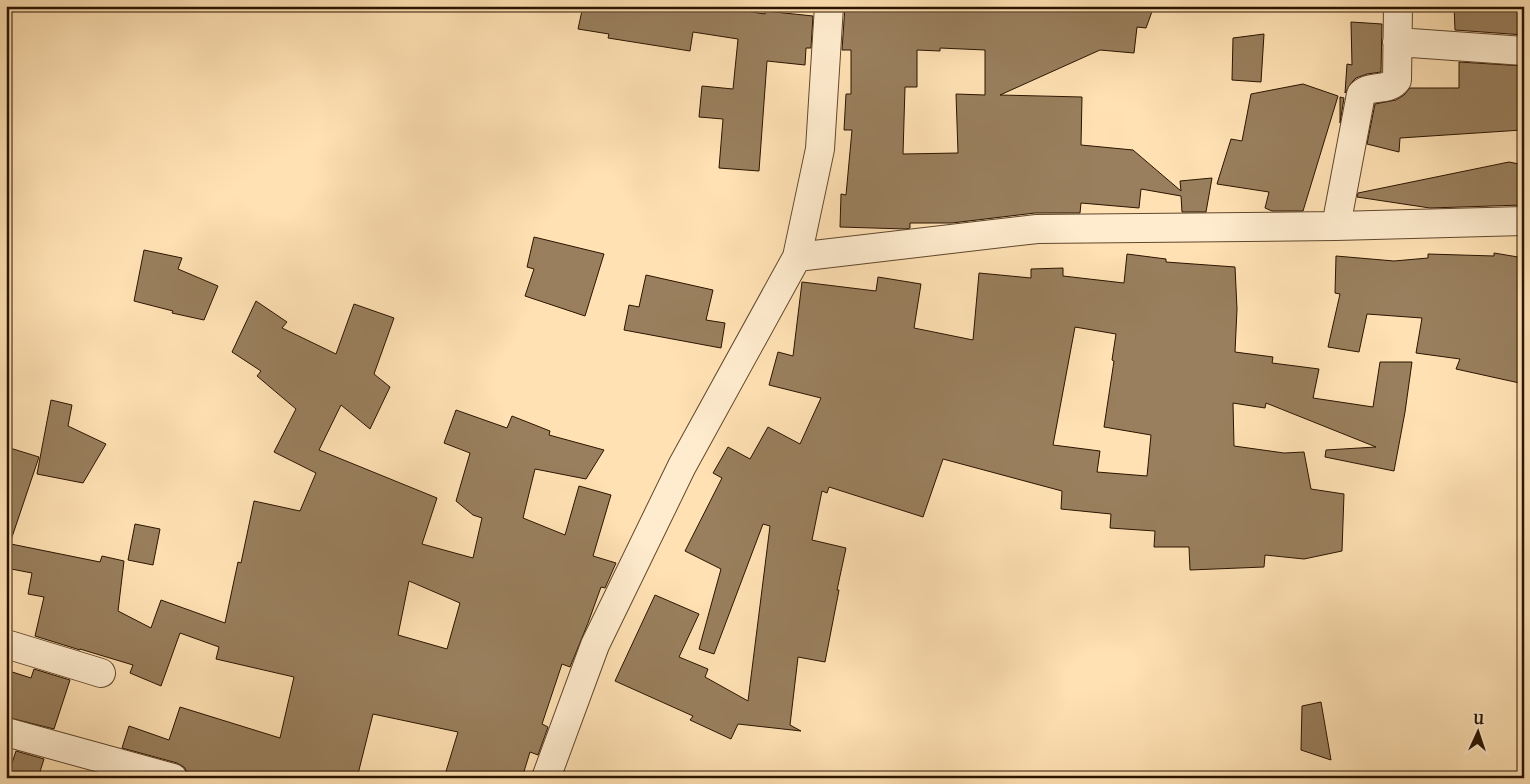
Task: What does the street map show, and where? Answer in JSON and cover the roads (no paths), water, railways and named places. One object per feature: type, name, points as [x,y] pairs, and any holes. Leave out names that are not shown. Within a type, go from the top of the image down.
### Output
[{"type":"street","points":[[546,778],[595,645],[682,466],[797,257],[820,149],[828,6]]},
{"type":"street","points":[[1336,226],[1361,94],[1366,90],[1390,87],[1397,80],[1398,6]]},
{"type":"street","points":[[1397,42],[1524,51]]},
{"type":"street","points":[[797,257],[1037,229],[1336,226],[1524,221]]},
{"type":"street","points":[[6,644],[101,673]]},
{"type":"street","points":[[6,732],[173,778]]}]
